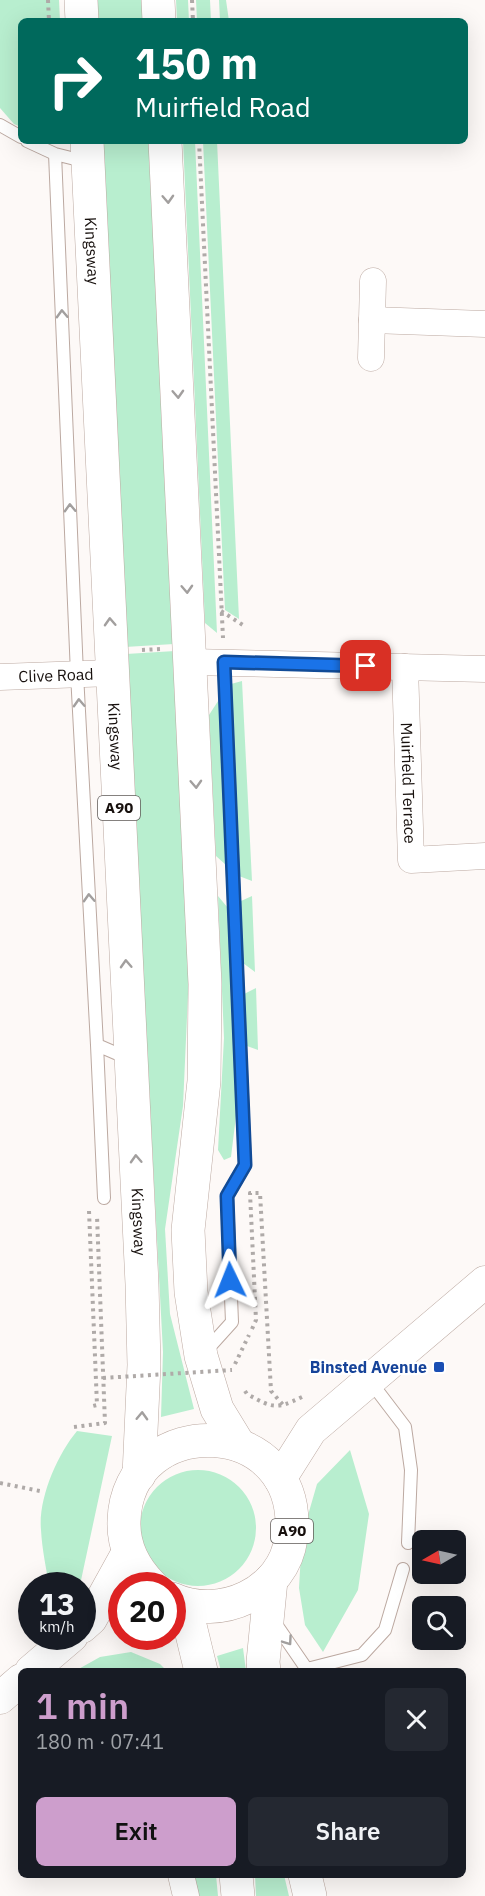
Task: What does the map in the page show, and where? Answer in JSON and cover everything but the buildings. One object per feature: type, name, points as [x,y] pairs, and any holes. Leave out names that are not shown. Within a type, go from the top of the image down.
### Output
[{"type":"highway","points":[[81,0],[82,18]]},
{"type":"highway","points":[[158,0],[159,18]]},
{"type":"highway","name":"A90","points":[[165,144],[205,984],[204,1081],[188,1230],[191,1292],[201,1356],[218,1409],[247,1449],[273,1469],[289,1498],[293,1520],[290,1542],[269,1596],[264,1668]]},
{"type":"highway","name":"Kingsway","points":[[88,151],[144,1365],[139,1475]]},
{"type":"highway","points":[[139,1475],[159,1455],[184,1442],[212,1439],[247,1449]]},
{"type":"highway","name":"A90","points":[[139,1475],[129,1493],[124,1512],[124,1533],[128,1552],[140,1572]]},
{"type":"highway","points":[[186,1603],[208,1608],[231,1605],[253,1595],[269,1596]]},
{"type":"highway","points":[[186,1624],[200,1668]]},
{"type":"highway","points":[[236,1878],[238,1896]]},
{"type":"highway","points":[[305,1878],[310,1896]]},
{"type":"street","points":[[371,358],[373,280]]},
{"type":"street","points":[[372,321],[485,324]]},
{"type":"street","points":[[190,654],[224,662],[485,669]]},
{"type":"street","name":"Clive Road","points":[[0,677],[77,674],[111,662]]},
{"type":"street","name":"Muirfield Terrace","points":[[405,667],[411,860],[485,856]]},
{"type":"street","points":[[280,1479],[311,1430],[485,1282]]},
{"type":"street","points":[[247,1449],[311,1430]]},
{"type":"street","points":[[96,1605],[128,1552]]},
{"type":"street","points":[[35,1668],[56,1650]]},
{"type":"street","points":[[0,1698],[18,1683]]},
{"type":"street","points":[[182,1878],[186,1896]]},
{"type":"lane","points":[[0,125],[18,135]]},
{"type":"lane","points":[[33,144],[55,154],[88,151]]},
{"type":"lane","points":[[55,154],[77,674],[104,1198]]},
{"type":"lane","points":[[201,1356],[232,1322],[227,1196],[245,1165],[224,662]]},
{"type":"lane","points":[[97,1045],[131,1060]]},
{"type":"lane","points":[[369,1380],[405,1427],[411,1470],[408,1543]]},
{"type":"lane","points":[[315,1668],[362,1655],[385,1630],[403,1569]]},
{"type":"lane","points":[[269,1596],[307,1668]]},
{"type":"path","points":[[48,0],[48,18]]},
{"type":"path","points":[[192,0],[193,18]]},
{"type":"path","points":[[199,144],[224,662]]},
{"type":"path","points":[[221,611],[246,627]]},
{"type":"path","points":[[111,662],[190,654]]},
{"type":"path","points":[[232,1370],[256,1320],[250,1193],[260,1193],[271,1391],[284,1406],[268,1405],[247,1394],[242,1386]]},
{"type":"path","points":[[74,1427],[105,1423],[96,1207],[88,1208],[97,1405],[93,1406]]},
{"type":"path","points":[[232,1370],[237,1378]]},
{"type":"path","points":[[103,1378],[232,1370]]},
{"type":"path","points":[[0,1483],[40,1491]]},
{"type":"green space","points":[[0,0],[59,0],[60,18],[18,18],[18,126],[0,108]]},
{"type":"green space","points":[[95,0],[144,0],[145,18],[96,18]]},
{"type":"green space","points":[[176,0],[188,0],[189,18],[177,18]]},
{"type":"green space","points":[[196,0],[210,0],[211,18],[197,18]]},
{"type":"green space","points":[[219,0],[226,0],[229,18],[220,18]]},
{"type":"green space","points":[[101,144],[151,144],[174,644],[125,647]]},
{"type":"green space","points":[[183,144],[195,144],[217,633],[205,623]]},
{"type":"green space","points":[[203,144],[217,144],[239,619],[225,610]]},
{"type":"green space","points":[[175,651],[189,972],[183,1106],[165,1229],[170,1314],[194,1409],[161,1417],[163,1352],[126,654]]},
{"type":"green space","points":[[242,681],[252,881],[239,876],[231,684]]},
{"type":"green space","points":[[220,698],[226,865],[216,856],[209,715]]},
{"type":"green space","points":[[218,896],[228,908],[236,1116],[231,1157],[224,1160],[218,1150],[224,1038]]},
{"type":"green space","points":[[252,896],[255,972],[243,963],[241,901]]},
{"type":"green space","points":[[256,988],[258,1050],[247,1046],[244,994]]},
{"type":"green space","points":[[77,1431],[112,1436],[83,1572],[47,1572],[42,1537],[43,1505],[50,1478]]},
{"type":"green space","points":[[350,1450],[369,1514],[358,1590],[323,1652],[305,1625],[299,1588],[302,1536],[317,1484]]},
{"type":"green space","points":[[187,1471],[209,1471],[230,1479],[247,1496],[255,1517],[255,1539],[247,1560],[230,1577],[209,1585],[186,1585],[186,1572],[160,1572],[149,1560],[141,1539],[141,1517],[149,1496],[166,1479]]},
{"type":"green space","points":[[243,1648],[246,1668],[220,1668],[217,1656]]},
{"type":"green space","points":[[131,1652],[160,1664],[164,1668],[80,1668],[100,1657]]},
{"type":"green space","points":[[193,1878],[216,1878],[218,1896],[197,1896]]},
{"type":"green space","points":[[255,1878],[285,1878],[289,1896],[256,1896]]},
{"type":"place","name":"Binsted Avenue","points":[[439,1367]]},
{"type":"route","points":[[230,1280],[227,1196],[245,1165],[224,662],[366,666]]}]
